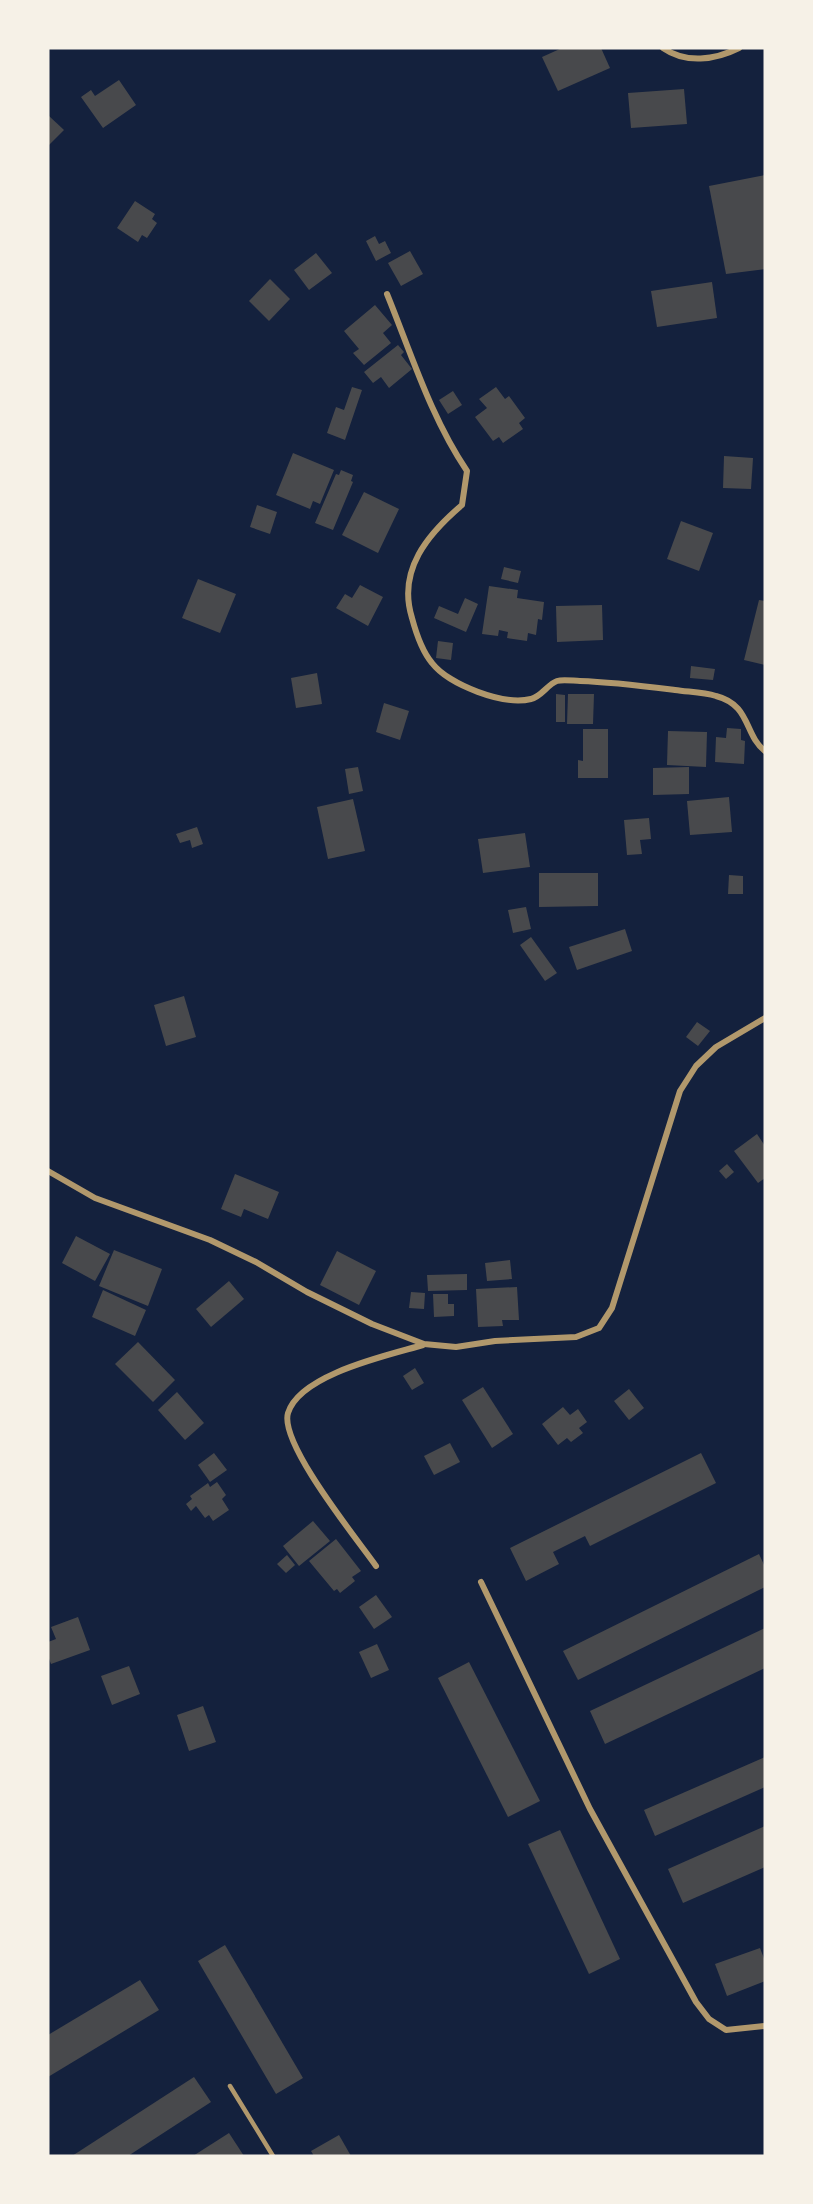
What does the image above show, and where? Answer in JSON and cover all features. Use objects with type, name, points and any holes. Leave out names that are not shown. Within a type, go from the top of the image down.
[{"type":"street","points":[[663,48],[680,57],[699,59],[725,55],[739,48]]},
{"type":"street","points":[[387,294],[433,407],[453,451],[466,471],[462,505],[442,522],[428,539],[414,563],[407,586],[411,615],[431,663],[446,677],[477,691],[509,700],[533,699],[557,681],[620,683],[715,695],[732,702],[751,729],[757,745],[765,751]]},
{"type":"street","points":[[48,1171],[95,1198],[210,1240],[372,1324],[424,1344],[456,1347],[495,1341],[576,1337],[599,1328],[612,1308],[680,1091],[696,1066],[716,1047],[765,1018]]},
{"type":"street","points":[[376,1566],[304,1464],[288,1428],[288,1413],[297,1398],[327,1376],[424,1344]]},
{"type":"street","points":[[481,1582],[590,1809],[696,2002],[709,2019],[726,2030],[765,2026]]},
{"type":"lane","points":[[231,2086],[273,2156]]},
{"type":"building","points":[[562,48],[601,48],[610,68],[558,91],[542,57]]},
{"type":"building","points":[[119,80],[136,105],[103,128],[81,97],[91,90],[95,96]]},
{"type":"building","points":[[684,89],[687,124],[631,128],[628,93]]},
{"type":"building","points":[[48,115],[64,130],[48,146]]},
{"type":"building","points":[[765,175],[765,269],[726,274],[709,186]]},
{"type":"building","points":[[135,201],[155,214],[152,219],[157,223],[147,238],[142,235],[138,242],[117,228]]},
{"type":"building","points":[[375,236],[379,244],[385,241],[391,253],[376,261],[366,241]]},
{"type":"building","points":[[410,251],[423,274],[401,286],[388,263]]},
{"type":"building","points":[[316,253],[332,273],[309,290],[294,270]]},
{"type":"building","points":[[270,279],[290,299],[269,321],[249,301]]},
{"type":"building","points":[[712,282],[717,318],[657,327],[651,291]]},
{"type":"building","points":[[375,305],[392,325],[383,333],[391,343],[364,365],[353,353],[359,349],[344,331]]},
{"type":"building","points":[[398,345],[404,352],[401,355],[412,369],[389,388],[381,377],[373,383],[364,372]]},
{"type":"building","points":[[352,387],[362,390],[345,440],[327,433],[336,407],[344,410]]},
{"type":"building","points":[[496,387],[505,399],[509,396],[525,418],[519,423],[523,429],[503,443],[499,437],[493,441],[475,417],[487,408],[479,399]]},
{"type":"building","points":[[453,391],[462,405],[448,414],[439,400]]},
{"type":"building","points":[[293,453],[334,470],[320,504],[313,501],[310,509],[276,495]]},
{"type":"building","points":[[724,456],[753,458],[751,489],[723,488]]},
{"type":"building","points":[[341,470],[353,475],[351,481],[353,482],[333,530],[315,523],[336,474],[339,475]]},
{"type":"building","points":[[364,492],[399,509],[378,553],[342,535]]},
{"type":"building","points":[[257,505],[277,512],[270,534],[250,527]]},
{"type":"building","points":[[681,521],[713,533],[699,571],[667,559]]},
{"type":"building","points":[[504,567],[521,571],[518,583],[501,579]]},
{"type":"building","points":[[198,579],[236,594],[220,633],[182,618]]},
{"type":"building","points":[[360,585],[383,597],[368,626],[336,608],[345,594],[352,598]]},
{"type":"building","points":[[489,586],[518,590],[517,598],[544,602],[542,620],[538,619],[536,635],[528,633],[527,641],[507,638],[508,632],[499,630],[498,636],[482,634]]},
{"type":"building","points":[[465,598],[478,604],[466,632],[434,618],[439,606],[458,614]]},
{"type":"building","points":[[759,600],[765,601],[765,665],[744,660]]},
{"type":"building","points":[[602,605],[603,640],[557,642],[556,606]]},
{"type":"building","points":[[438,641],[453,643],[451,660],[436,658]]},
{"type":"building","points":[[691,666],[715,669],[713,680],[690,678]]},
{"type":"building","points":[[317,673],[322,704],[296,708],[291,678]]},
{"type":"building","points":[[556,694],[565,695],[565,722],[556,722]]},
{"type":"building","points":[[568,694],[594,694],[593,724],[567,724]]},
{"type":"building","points":[[384,703],[409,711],[400,740],[376,732]]},
{"type":"building","points":[[727,728],[741,729],[741,740],[745,741],[744,764],[715,762],[716,737],[726,738]]},
{"type":"building","points":[[583,729],[608,729],[608,778],[578,778],[578,760],[583,761]]},
{"type":"building","points":[[668,731],[707,732],[706,767],[667,765]]},
{"type":"building","points":[[358,767],[363,791],[349,794],[345,769]]},
{"type":"building","points":[[689,767],[689,794],[653,795],[653,768]]},
{"type":"building","points":[[729,797],[732,832],[690,835],[687,801]]},
{"type":"building","points":[[353,799],[365,851],[328,859],[317,807]]},
{"type":"building","points":[[649,818],[651,839],[640,840],[642,854],[627,855],[624,820]]},
{"type":"building","points":[[197,827],[203,844],[192,848],[190,840],[180,843],[176,834]]},
{"type":"building","points":[[525,833],[530,867],[483,873],[478,839]]},
{"type":"building","points":[[539,873],[598,873],[598,906],[539,907]]},
{"type":"building","points":[[729,875],[743,876],[743,894],[728,894]]},
{"type":"building","points":[[526,907],[531,929],[513,933],[508,910]]},
{"type":"building","points":[[625,929],[632,951],[577,970],[569,947]]},
{"type":"building","points":[[531,937],[557,973],[545,981],[520,945]]},
{"type":"building","points":[[184,996],[196,1037],[166,1046],[154,1005]]},
{"type":"building","points":[[697,1022],[710,1031],[698,1046],[686,1037]]},
{"type":"building","points":[[757,1134],[765,1146],[765,1178],[758,1183],[734,1151]]},
{"type":"building","points":[[727,1164],[734,1172],[726,1179],[719,1171]]},
{"type":"building","points":[[235,1174],[279,1192],[268,1219],[244,1209],[241,1217],[221,1209]]},
{"type":"building","points":[[76,1236],[110,1254],[95,1281],[62,1263]]},
{"type":"building","points":[[114,1250],[162,1269],[148,1306],[99,1286]]},
{"type":"building","points":[[337,1251],[376,1271],[359,1305],[320,1285]]},
{"type":"building","points":[[510,1260],[512,1279],[487,1281],[485,1263]]},
{"type":"building","points":[[467,1274],[467,1290],[428,1291],[427,1275]]},
{"type":"building","points":[[229,1281],[244,1299],[211,1327],[196,1309]]},
{"type":"building","points":[[517,1287],[519,1320],[502,1320],[503,1326],[478,1327],[476,1289]]},
{"type":"building","points":[[103,1290],[146,1310],[135,1336],[92,1317]]},
{"type":"building","points":[[411,1292],[425,1293],[424,1309],[409,1308]]},
{"type":"building","points":[[433,1294],[448,1294],[448,1304],[454,1304],[454,1316],[434,1317]]},
{"type":"building","points":[[138,1342],[175,1380],[153,1402],[115,1364]]},
{"type":"building","points":[[415,1368],[424,1383],[412,1390],[403,1376]]},
{"type":"building","points":[[483,1387],[513,1434],[492,1448],[462,1400]]},
{"type":"building","points":[[629,1389],[644,1408],[629,1420],[614,1401]]},
{"type":"building","points":[[177,1392],[204,1423],[185,1440],[158,1410]]},
{"type":"building","points":[[563,1407],[570,1415],[578,1409],[587,1422],[579,1428],[583,1433],[571,1442],[567,1438],[558,1445],[542,1424]]},
{"type":"building","points":[[450,1443],[460,1462],[434,1475],[424,1456]]},
{"type":"building","points":[[214,1453],[227,1470],[210,1482],[198,1465]]},
{"type":"building","points":[[701,1453],[716,1483],[590,1546],[585,1536],[553,1552],[559,1564],[526,1581],[510,1548]]},
{"type":"building","points":[[217,1482],[226,1495],[222,1499],[229,1510],[213,1521],[209,1515],[205,1518],[196,1506],[191,1511],[186,1504],[192,1499],[190,1496],[208,1483],[210,1487]]},
{"type":"building","points":[[313,1521],[330,1541],[299,1566],[283,1546]]},
{"type":"building","points":[[336,1539],[361,1571],[352,1577],[355,1581],[340,1593],[337,1589],[334,1591],[309,1561]]},
{"type":"building","points":[[759,1554],[765,1567],[765,1587],[578,1680],[563,1651]]},
{"type":"building","points":[[287,1555],[295,1565],[286,1573],[277,1564]]},
{"type":"building","points":[[376,1595],[392,1617],[374,1629],[359,1607]]},
{"type":"building","points":[[78,1617],[90,1650],[51,1664],[48,1656],[48,1642],[56,1639],[51,1627]]},
{"type":"building","points":[[765,1628],[765,1668],[605,1744],[590,1711]]},
{"type":"building","points":[[377,1644],[389,1670],[371,1678],[359,1652]]},
{"type":"building","points":[[469,1662],[540,1801],[508,1817],[438,1678]]},
{"type":"building","points":[[129,1666],[140,1694],[112,1705],[101,1676]]},
{"type":"building","points":[[203,1706],[216,1742],[189,1751],[177,1715]]},
{"type":"building","points":[[765,1757],[765,1787],[655,1836],[644,1810]]},
{"type":"building","points":[[765,1826],[765,1867],[683,1903],[668,1869]]},
{"type":"building","points":[[560,1830],[620,1959],[589,1974],[528,1844]]},
{"type":"building","points":[[225,1945],[303,2078],[276,2094],[198,1961]]},
{"type":"building","points":[[760,1948],[765,1961],[765,1981],[727,1996],[715,1964]]},
{"type":"building","points":[[140,1980],[159,2010],[48,2077],[48,2035]]},
{"type":"building","points":[[194,2077],[211,2102],[128,2156],[72,2156]]},
{"type":"building","points":[[229,2133],[244,2156],[193,2156]]},
{"type":"building","points":[[339,2135],[351,2156],[314,2156],[311,2151]]}]
